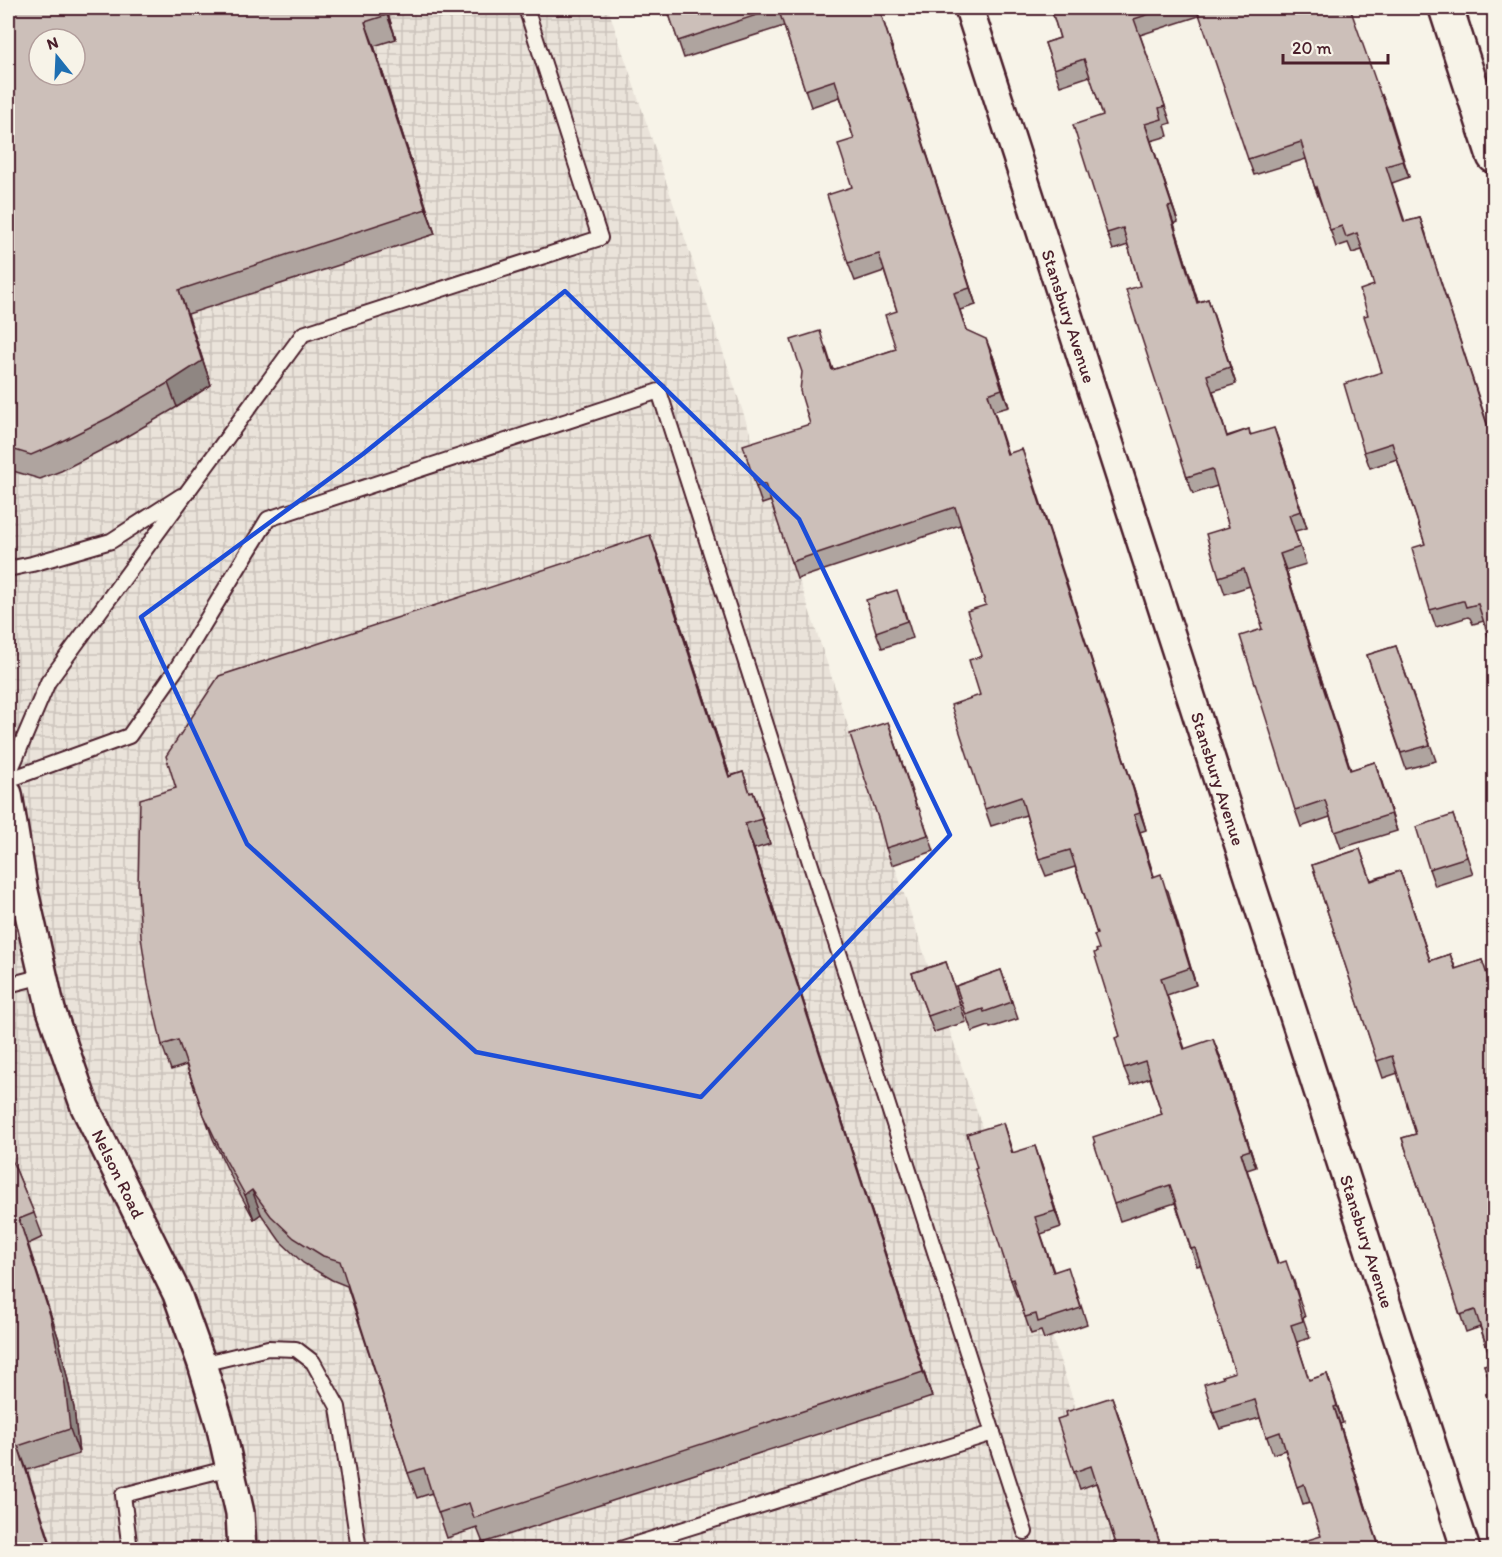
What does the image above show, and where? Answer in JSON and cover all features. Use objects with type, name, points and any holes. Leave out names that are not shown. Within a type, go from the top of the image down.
[{"type":"street","name":"Stansbury Avenue","points":[[969,8],[1466,1550]]},
{"type":"street","points":[[1446,8],[1494,156]]},
{"type":"street","name":"Nelson Road","points":[[8,794],[23,887],[51,1010],[85,1107],[177,1294],[202,1364],[220,1424],[240,1513],[242,1550]]},
{"type":"lane","points":[[8,778],[48,682],[303,334],[600,238],[526,8]]},
{"type":"lane","points":[[8,778],[129,736],[177,668],[268,519],[659,391],[1024,1532]]},
{"type":"lane","points":[[8,569],[111,541],[188,492]]},
{"type":"lane","points":[[8,985],[43,976]]},
{"type":"lane","points":[[202,1364],[268,1348],[296,1349],[313,1362],[338,1407],[359,1550]]},
{"type":"lane","points":[[618,1550],[993,1433]]},
{"type":"lane","points":[[130,1550],[123,1495],[230,1468]]},
{"type":"highlighted area","points":[[565,291],[799,519],[950,835],[701,1097],[476,1052],[247,844],[141,617],[363,454]]},
{"type":"shaded area","points":[[8,8],[608,8],[1123,1549],[8,1550]]},
{"type":"building","points":[[8,8],[385,8],[387,15],[365,22],[426,209],[179,290],[202,361],[110,417],[31,455],[8,448]]},
{"type":"building","points":[[667,8],[778,8],[678,41]]},
{"type":"building","points":[[778,8],[879,8],[970,288],[954,293],[966,330],[986,339],[1002,389],[988,394],[1007,454],[1022,449],[1131,782],[1140,813],[1134,815],[1153,877],[1161,874],[1190,968],[1161,978],[1184,1049],[1213,1039],[1250,1150],[1241,1153],[1277,1264],[1286,1261],[1299,1300],[1297,1300],[1303,1321],[1291,1325],[1309,1380],[1327,1374],[1337,1406],[1334,1407],[1380,1550],[1304,1550],[1301,1542],[1321,1536],[1304,1484],[1297,1487],[1280,1432],[1266,1437],[1255,1400],[1213,1412],[1204,1384],[1235,1372],[1195,1248],[1191,1249],[1170,1185],[1114,1204],[1093,1137],[1162,1114],[1145,1061],[1124,1068],[1115,1038],[1120,1036],[1094,953],[1099,949],[1094,935],[1097,934],[1070,850],[1039,859],[1021,797],[985,809],[951,705],[980,695],[969,660],[982,656],[967,611],[986,605],[955,507],[791,562],[765,484],[756,487],[743,445],[810,424],[800,391],[802,372],[791,340],[820,331],[832,370],[896,349],[885,315],[897,311],[879,254],[848,263],[827,195],[852,187],[838,144],[854,139],[835,80],[805,90]]},
{"type":"building","points":[[1051,8],[1168,8],[1134,19],[1165,106],[1159,108],[1162,119],[1145,124],[1172,206],[1168,207],[1197,303],[1208,299],[1230,367],[1207,375],[1227,437],[1249,429],[1250,435],[1274,428],[1301,511],[1289,515],[1300,547],[1280,554],[1350,770],[1375,762],[1391,814],[1335,832],[1325,800],[1295,810],[1240,636],[1262,629],[1260,623],[1262,623],[1244,569],[1219,577],[1206,534],[1229,527],[1212,469],[1187,477],[1126,290],[1140,286],[1123,228],[1107,233],[1073,125],[1103,115],[1084,59],[1054,69],[1045,43],[1060,38]]},
{"type":"building","points":[[1209,8],[1350,8],[1403,161],[1386,166],[1404,222],[1420,218],[1494,446],[1494,654],[1478,604],[1466,607],[1462,601],[1430,610],[1412,548],[1425,544],[1392,443],[1364,452],[1344,384],[1382,372],[1364,316],[1368,315],[1360,290],[1374,285],[1357,233],[1346,237],[1342,226],[1330,230],[1301,142],[1248,159],[1198,11]]},
{"type":"building","points":[[650,535],[729,777],[743,772],[762,819],[745,824],[923,1372],[474,1518],[469,1503],[438,1513],[424,1468],[408,1473],[340,1261],[323,1256],[294,1238],[271,1216],[252,1190],[245,1195],[204,1115],[178,1040],[162,1045],[148,984],[141,937],[138,887],[140,799],[176,788],[166,756],[219,676]]},
{"type":"building","points":[[897,590],[907,621],[876,632],[866,600]]},
{"type":"building","points":[[1396,646],[1430,745],[1401,753],[1367,655]]},
{"type":"building","points":[[888,722],[928,835],[886,848],[850,734]]},
{"type":"building","points":[[1453,815],[1467,857],[1429,869],[1416,827]]},
{"type":"building","points":[[1360,849],[1371,881],[1400,871],[1430,961],[1450,954],[1455,969],[1482,960],[1494,995],[1494,1421],[1486,1394],[1493,1391],[1484,1365],[1492,1363],[1475,1310],[1460,1315],[1402,1138],[1416,1134],[1392,1056],[1377,1061],[1312,865]]},
{"type":"building","points":[[946,962],[960,1005],[928,1016],[912,973]]},
{"type":"building","points":[[1001,970],[1012,1002],[984,1012],[983,1009],[966,1015],[956,986]]},
{"type":"building","points":[[1003,1123],[1012,1153],[1035,1146],[1055,1211],[1035,1217],[1053,1272],[1068,1267],[1081,1308],[1038,1322],[1036,1314],[1025,1317],[1013,1279],[1011,1280],[975,1169],[977,1168],[967,1134]]},
{"type":"building","points":[[8,1151],[34,1213],[19,1219],[50,1315],[65,1384],[70,1429],[18,1446],[52,1550],[8,1550]]},
{"type":"building","points":[[1112,1397],[1161,1547],[1154,1550],[1118,1550],[1091,1466],[1074,1472],[1057,1419],[1067,1416],[1066,1412]]}]
